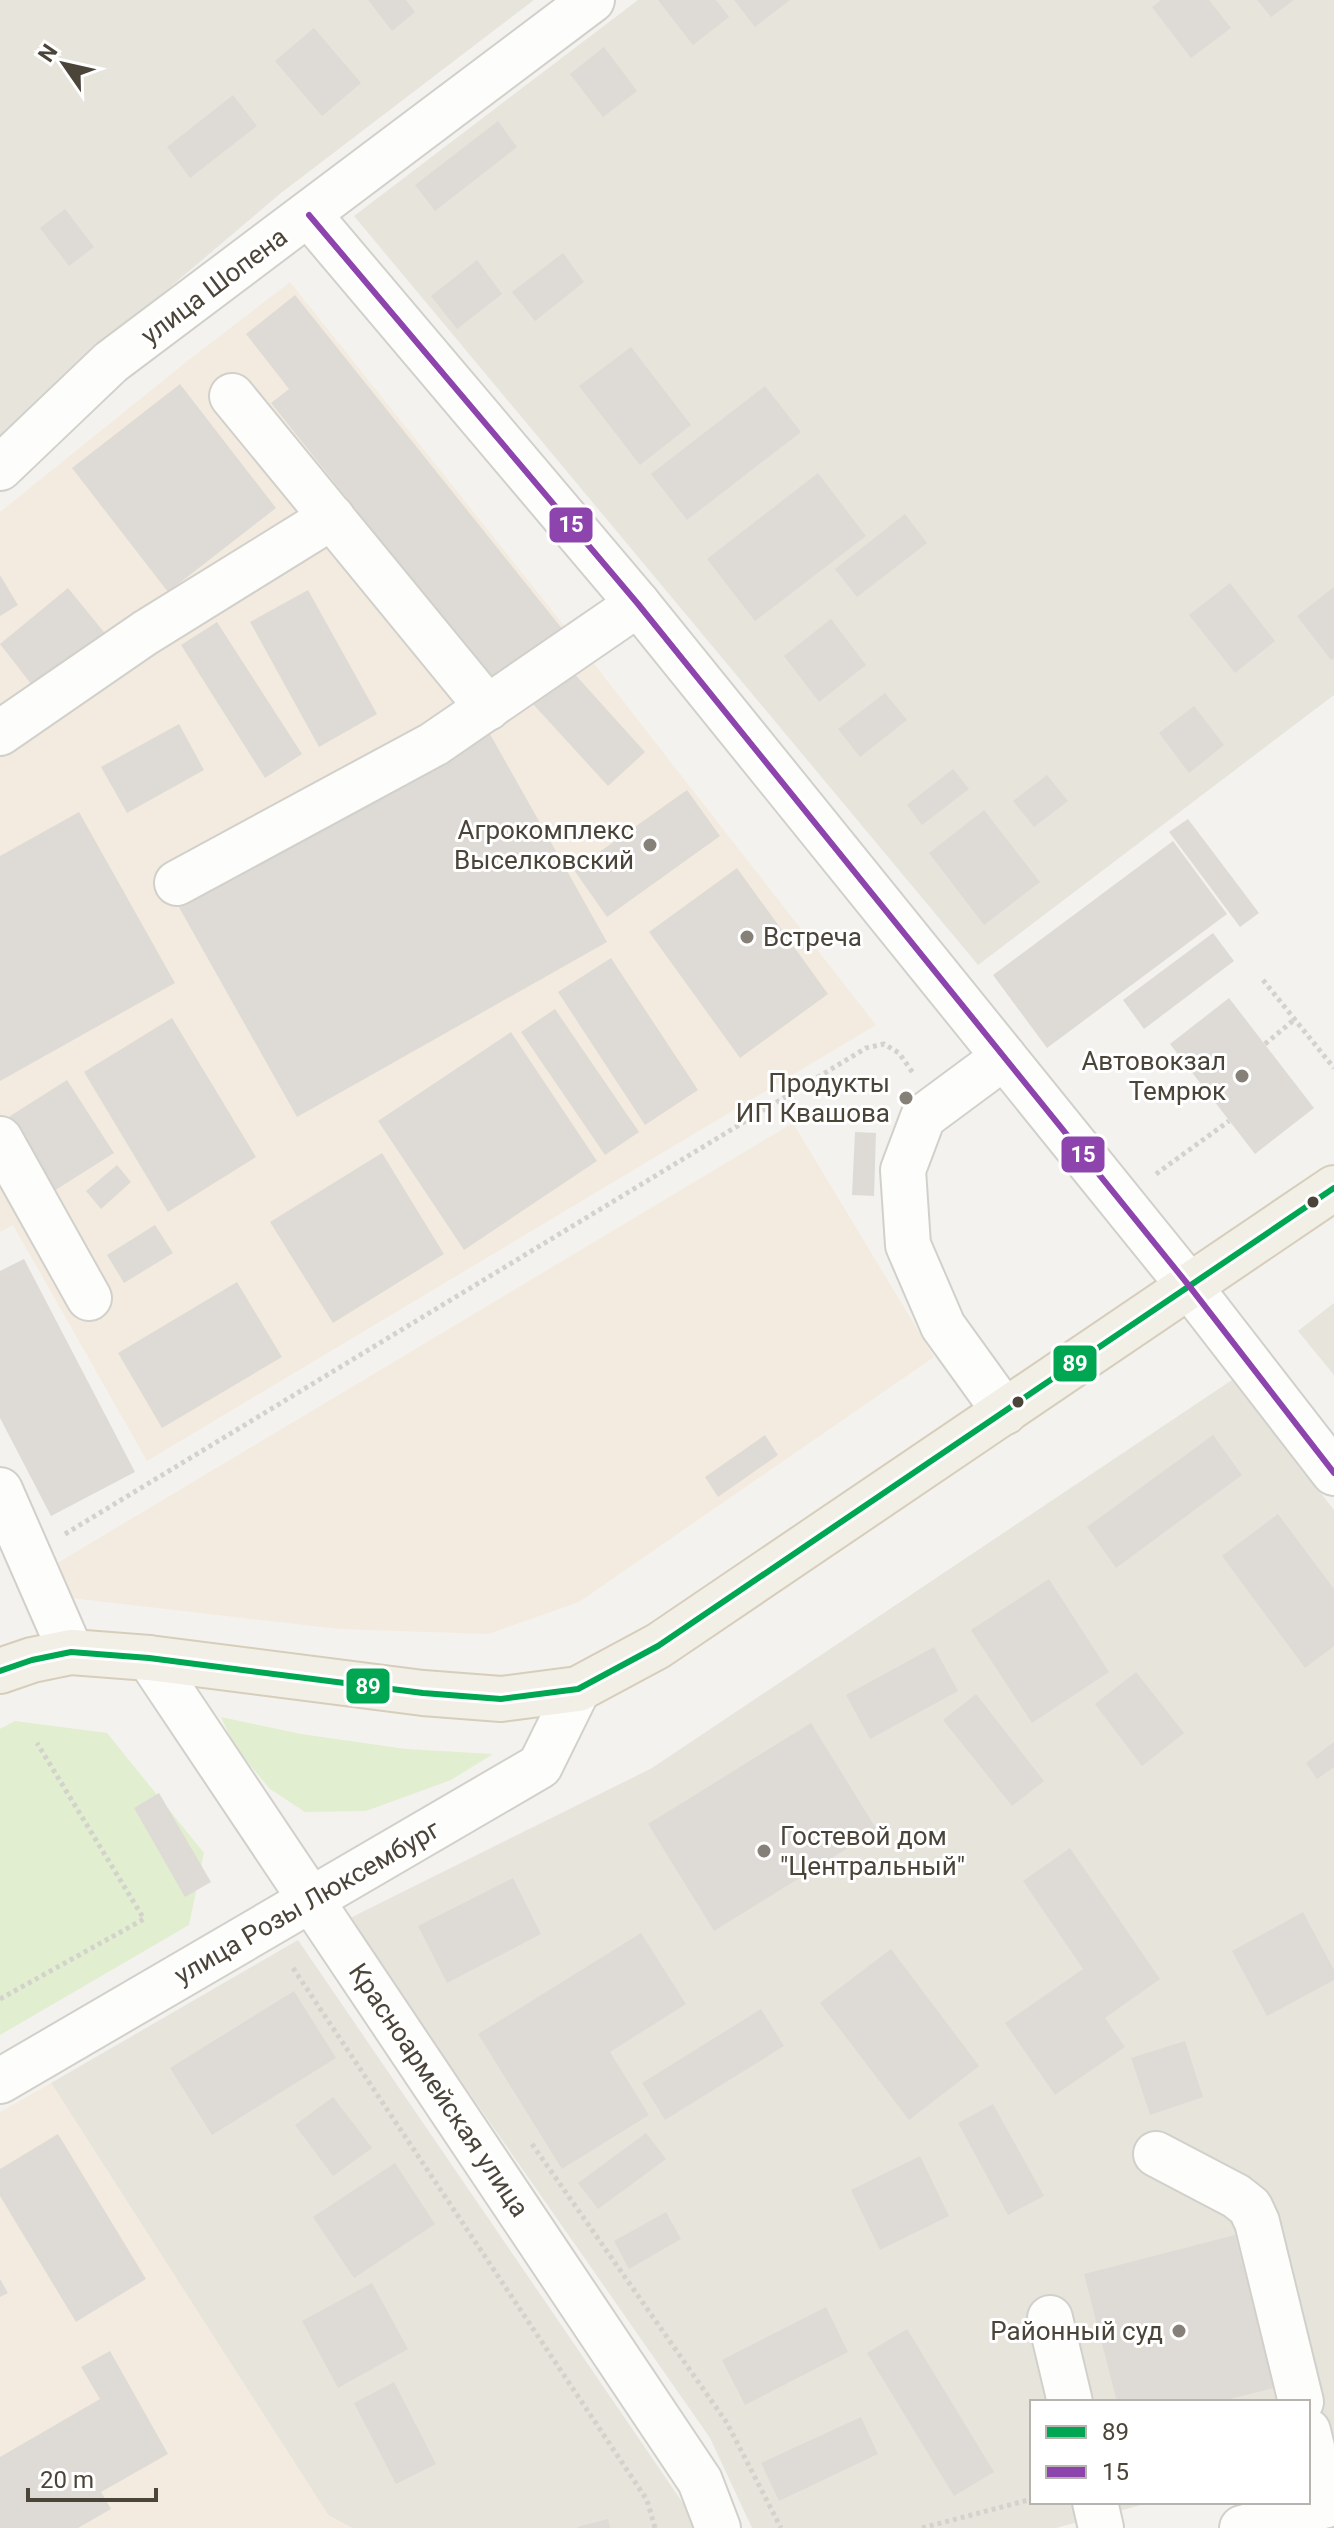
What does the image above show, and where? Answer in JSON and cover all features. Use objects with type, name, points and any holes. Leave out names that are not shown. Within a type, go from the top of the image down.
[{"type":"main road","points":[[0,1671],[71,1652],[149,1658],[423,1693],[501,1699],[578,1689],[658,1646],[1334,1188]]},
{"type":"street","name":"улица Шопена","points":[[0,468],[111,362],[592,0]]},
{"type":"street","points":[[309,215],[638,604],[1190,1287],[1334,1473]]},
{"type":"street","points":[[232,396],[488,708]]},
{"type":"street","points":[[0,733],[145,633],[332,517]]},
{"type":"street","points":[[177,883],[434,744],[638,604]]},
{"type":"street","points":[[1004,1057],[923,1117],[903,1170],[908,1245],[943,1326],[1005,1412]]},
{"type":"street","points":[[0,1139],[89,1298]]},
{"type":"street","points":[[0,1490],[71,1652]]},
{"type":"street","name":"Красноармейская улица","points":[[149,1658],[700,2481],[718,2528]]},
{"type":"street","name":"улица Розы Люксембург","points":[[0,2081],[540,1766],[578,1689]]},
{"type":"street","points":[[1156,2154],[1236,2196],[1250,2207],[1257,2222],[1301,2400]]},
{"type":"street","points":[[1050,2318],[1070,2400]]},
{"type":"street","points":[[1242,2528],[1330,2504],[1310,2438]]},
{"type":"street","points":[[1095,2504],[1101,2528]]},
{"type":"path","points":[[1263,980],[1334,1068]]},
{"type":"path","points":[[1265,1044],[1295,1019]]},
{"type":"path","points":[[60,1537],[866,1048],[884,1044],[899,1053],[936,1107]]},
{"type":"path","points":[[1119,1200],[1229,1121]]},
{"type":"path","points":[[0,1999],[144,1919],[37,1743]]},
{"type":"path","points":[[293,1968],[647,2500],[655,2528]]},
{"type":"path","points":[[529,2141],[727,2423],[781,2528]]},
{"type":"path","points":[[922,2528],[1030,2500]]},
{"type":"shaded area","points":[[0,0],[534,0],[281,193],[76,367],[0,442]]},
{"type":"shaded area","points":[[638,0],[1334,0],[1334,695],[978,965],[354,216]]},
{"type":"shaded area","points":[[290,282],[570,633],[876,1025],[147,1461],[13,1225],[0,1232],[0,512]]},
{"type":"shaded area","points":[[793,1123],[934,1357],[579,1602],[488,1634],[339,1629],[62,1597],[49,1568]]},
{"type":"shaded area","points":[[1334,1303],[1334,1375],[1298,1331]]},
{"type":"shaded area","points":[[1232,1380],[1334,1510],[1334,2453],[1310,2406],[1310,2400],[1030,2400],[1030,2504],[1145,2504],[1056,2528],[752,2528],[710,2438],[348,1919],[652,1768]]},
{"type":"shaded area","points":[[298,1940],[700,2528],[352,2528],[328,2515],[51,2083]]},
{"type":"shaded area","points":[[51,2083],[328,2515],[352,2528],[0,2528],[0,2112]]},
{"type":"green space","points":[[221,1717],[301,1734],[406,1749],[493,1754],[451,1780],[366,1811],[305,1812],[270,1789],[235,1747]]},
{"type":"green space","points":[[15,1721],[107,1733],[204,1853],[189,1925],[0,2035],[0,1729]]},
{"type":"building","points":[[368,0],[406,0],[415,12],[392,31]]},
{"type":"building","points":[[658,0],[716,0],[729,17],[693,45]]},
{"type":"building","points":[[734,0],[790,0],[755,27]]},
{"type":"building","points":[[1161,0],[1209,0],[1231,28],[1191,58],[1152,7]]},
{"type":"building","points":[[1257,0],[1294,0],[1271,17]]},
{"type":"building","points":[[314,28],[361,83],[322,116],[275,61]]},
{"type":"building","points":[[604,47],[637,91],[603,117],[570,74]]},
{"type":"building","points":[[233,95],[257,126],[190,178],[167,147]]},
{"type":"building","points":[[498,121],[517,147],[435,211],[415,185]]},
{"type":"building","points":[[65,209],[94,247],[69,266],[40,228]]},
{"type":"building","points":[[563,253],[584,282],[535,321],[512,292]]},
{"type":"building","points":[[477,260],[502,294],[457,329],[431,296]]},
{"type":"building","points":[[295,295],[563,630],[495,684],[271,403],[289,389],[246,334]]},
{"type":"building","points":[[631,347],[691,425],[640,465],[579,386]]},
{"type":"building","points":[[180,384],[276,508],[168,592],[72,468]]},
{"type":"building","points":[[765,386],[801,432],[687,520],[651,474]]},
{"type":"building","points":[[818,473],[866,536],[755,621],[707,559]]},
{"type":"building","points":[[905,514],[927,543],[857,597],[835,569]]},
{"type":"building","points":[[0,575],[18,605],[0,616]]},
{"type":"building","points":[[1230,583],[1275,641],[1235,673],[1189,615]]},
{"type":"building","points":[[1334,587],[1334,658],[1331,660],[1297,616]]},
{"type":"building","points":[[68,588],[108,637],[39,694],[0,644]]},
{"type":"building","points":[[308,590],[377,714],[319,747],[250,622]]},
{"type":"building","points":[[831,619],[866,665],[819,702],[784,656]]},
{"type":"building","points":[[217,622],[302,754],[265,778],[181,645]]},
{"type":"building","points":[[571,670],[645,752],[608,786],[533,704]]},
{"type":"building","points":[[885,693],[907,720],[860,757],[838,729]]},
{"type":"building","points":[[1194,706],[1224,745],[1189,773],[1159,733]]},
{"type":"building","points":[[179,724],[204,770],[127,813],[101,767]]},
{"type":"building","points":[[486,727],[607,942],[297,1117],[176,902]]},
{"type":"building","points":[[953,769],[969,789],[922,825],[907,805]]},
{"type":"building","points":[[1047,775],[1068,801],[1034,827],[1013,801]]},
{"type":"building","points":[[687,790],[720,836],[607,917],[574,870]]},
{"type":"building","points":[[984,810],[1040,882],[984,925],[929,853]]},
{"type":"building","points":[[79,812],[175,983],[0,1081],[0,856]]},
{"type":"building","points":[[1188,819],[1259,913],[1240,927],[1169,832]]},
{"type":"building","points":[[1173,841],[1227,914],[1047,1048],[993,975]]},
{"type":"building","points":[[737,868],[828,994],[740,1058],[649,932]]},
{"type":"building","points":[[1213,933],[1234,961],[1144,1029],[1123,1000]]},
{"type":"building","points":[[611,958],[698,1090],[645,1125],[558,992]]},
{"type":"building","name":"Автовокзал Темрюк","points":[[1229,998],[1314,1108],[1255,1154],[1170,1044]]},
{"type":"building","points":[[555,1009],[639,1132],[605,1155],[521,1032]]},
{"type":"building","points":[[172,1018],[256,1157],[168,1212],[84,1072]]},
{"type":"building","points":[[511,1032],[597,1161],[464,1250],[378,1121]]},
{"type":"building","points":[[67,1080],[114,1153],[54,1191],[7,1118]]},
{"type":"building","points":[[855,1132],[876,1133],[874,1196],[852,1195]]},
{"type":"building","points":[[382,1153],[444,1254],[333,1323],[270,1222]]},
{"type":"building","points":[[117,1165],[131,1182],[101,1209],[86,1191]]},
{"type":"building","points":[[155,1225],[173,1253],[124,1283],[107,1255]]},
{"type":"building","points":[[24,1259],[135,1472],[51,1516],[0,1418],[0,1271]]},
{"type":"building","points":[[237,1282],[282,1357],[162,1428],[118,1353]]},
{"type":"building","points":[[765,1435],[778,1455],[718,1497],[705,1477]]},
{"type":"building","points":[[1213,1435],[1242,1475],[1116,1568],[1087,1527]]},
{"type":"building","points":[[1278,1514],[1334,1589],[1334,1646],[1305,1668],[1222,1556]]},
{"type":"building","points":[[1049,1579],[1109,1672],[1032,1723],[971,1630]]},
{"type":"building","points":[[934,1647],[958,1691],[870,1739],[846,1695]]},
{"type":"building","points":[[1136,1672],[1184,1733],[1142,1766],[1095,1704]]},
{"type":"building","points":[[976,1694],[1044,1781],[1012,1806],[943,1720]]},
{"type":"building","points":[[811,1723],[877,1830],[714,1931],[648,1824]]},
{"type":"building","points":[[1334,1742],[1334,1767],[1317,1779],[1306,1763]]},
{"type":"building","points":[[159,1793],[211,1882],[185,1897],[134,1808]]},
{"type":"building","points":[[1070,1848],[1160,1979],[1105,2018],[1125,2047],[1055,2095],[1005,2023],[1083,1969],[1023,1881]]},
{"type":"building","points":[[513,1878],[541,1934],[447,1983],[418,1926]]},
{"type":"building","points":[[1303,1912],[1334,1970],[1334,1980],[1267,2016],[1232,1951]]},
{"type":"building","points":[[641,1933],[686,2004],[610,2052],[649,2115],[562,2169],[478,2034]]},
{"type":"building","points":[[891,1949],[979,2066],[909,2120],[820,2003]]},
{"type":"building","points":[[294,1991],[336,2058],[212,2135],[170,2068]]},
{"type":"building","points":[[761,2009],[784,2046],[665,2120],[642,2083]]},
{"type":"building","points":[[1185,2041],[1203,2097],[1150,2115],[1131,2058]]},
{"type":"building","points":[[333,2097],[372,2148],[333,2176],[295,2125]]},
{"type":"building","points":[[993,2104],[1044,2196],[1008,2215],[958,2123]]},
{"type":"building","points":[[646,2133],[666,2159],[598,2209],[578,2183]]},
{"type":"building","points":[[58,2134],[146,2279],[76,2322],[0,2196],[0,2169]]},
{"type":"building","points":[[920,2156],[949,2216],[880,2250],[851,2190]]},
{"type":"building","points":[[395,2163],[435,2224],[354,2278],[313,2217]]},
{"type":"building","points":[[666,2212],[681,2239],[629,2269],[614,2241]]},
{"type":"building","name":"Районный суд","points":[[1235,2235],[1274,2388],[1226,2400],[1116,2400],[1084,2274]]},
{"type":"building","points":[[0,2279],[8,2293],[0,2297]]},
{"type":"building","points":[[372,2283],[408,2349],[338,2388],[302,2321]]},
{"type":"building","points":[[826,2307],[848,2352],[745,2405],[722,2360]]},
{"type":"building","points":[[907,2329],[994,2472],[954,2496],[867,2353]]},
{"type":"building","points":[[110,2351],[168,2454],[101,2492],[111,2509],[78,2528],[0,2528],[0,2457],[100,2399],[81,2367]]},
{"type":"building","points":[[394,2382],[436,2464],[396,2484],[354,2403]]},
{"type":"building","points":[[861,2417],[878,2454],[779,2501],[761,2463]]},
{"type":"building","points":[[608,2519],[610,2528],[577,2527]]},
{"type":"transit line","name":"15","points":[[309,215],[638,604],[1190,1287],[1334,1473]]},
{"type":"transit line","name":"89","points":[[0,1671],[71,1652],[149,1658],[423,1693],[501,1699],[578,1689],[658,1646],[1334,1188]]},
{"type":"place","name":"Агрокомплекс Выселковский","points":[[650,845]]},
{"type":"place","name":"Встреча","points":[[747,937]]},
{"type":"place","name":"Автовокзал Темрюк","points":[[1242,1076]]},
{"type":"place","name":"Продукты ИП Квашова","points":[[906,1098]]},
{"type":"place","name":"Гостевой дом \"Центральный\"","points":[[764,1851]]},
{"type":"place","name":"Районный суд","points":[[1179,2331]]}]
